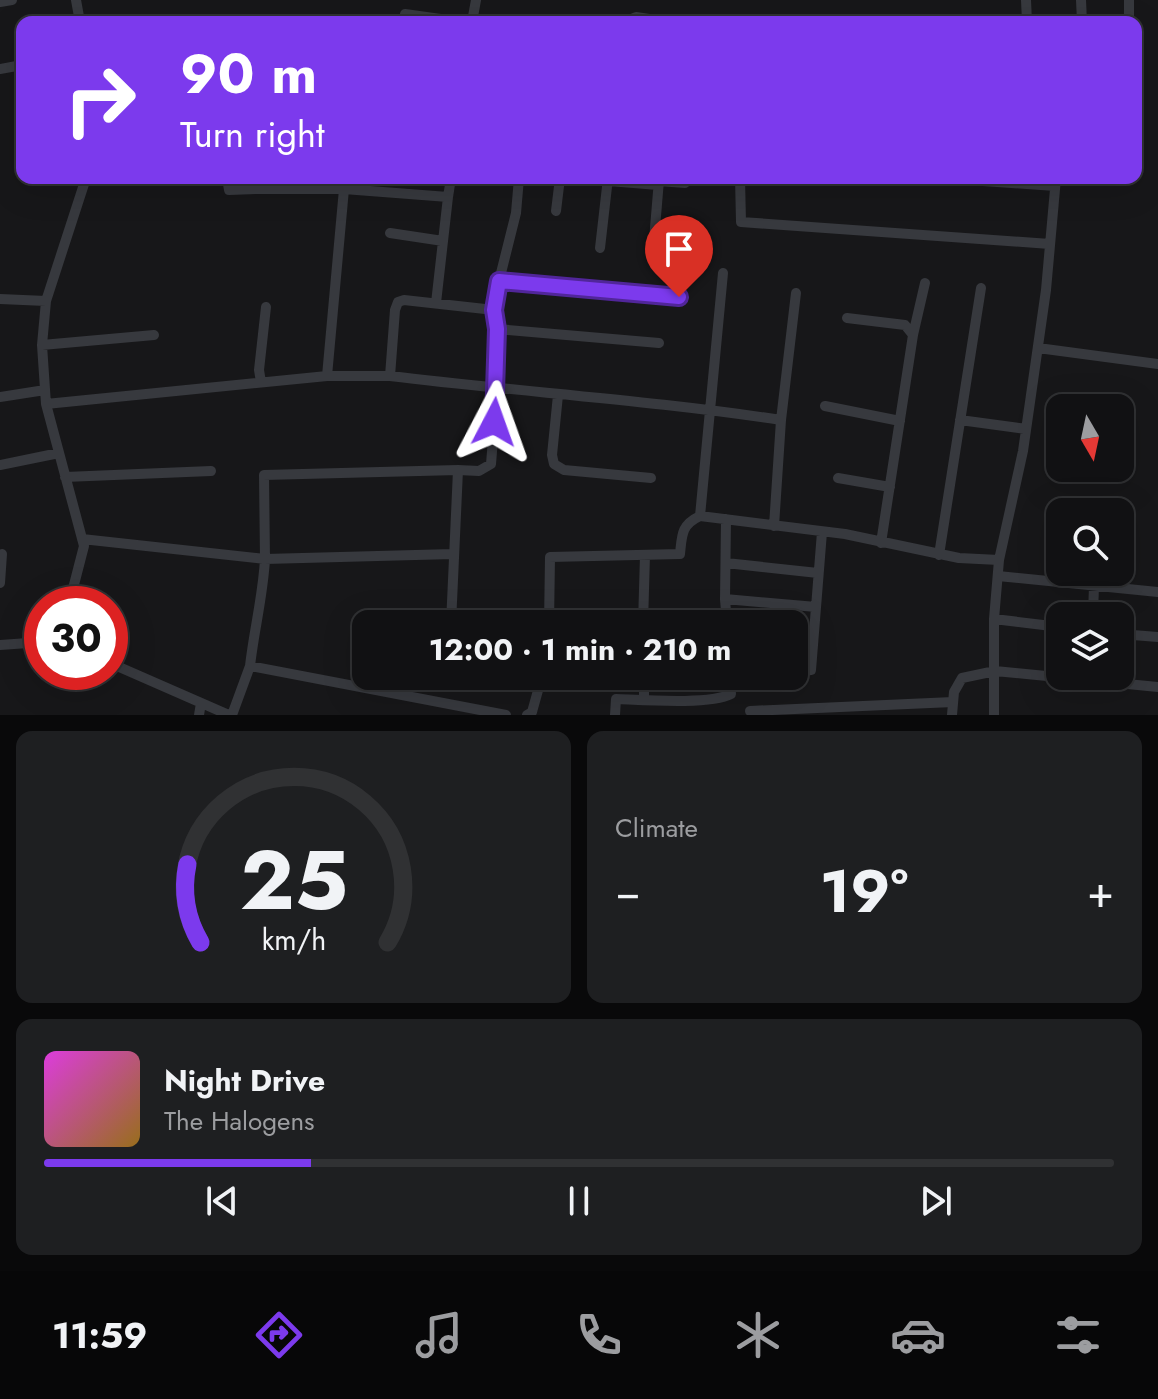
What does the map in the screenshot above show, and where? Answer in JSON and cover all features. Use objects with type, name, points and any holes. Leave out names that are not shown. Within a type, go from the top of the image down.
[{"type":"street","points":[[0,2],[12,0]]},
{"type":"street","points":[[405,14],[419,16]]},
{"type":"street","points":[[74,586],[84,546],[46,404],[42,345],[46,301],[84,184]]},
{"type":"street","points":[[228,184],[229,190],[252,184]]},
{"type":"street","points":[[271,184],[448,197]]},
{"type":"street","points":[[436,303],[450,184]]},
{"type":"street","points":[[128,671],[231,715],[250,666],[256,615],[263,597],[264,475],[479,471],[491,464],[497,389],[494,310],[516,213],[518,184]]},
{"type":"street","points":[[556,211],[559,184]]},
{"type":"street","points":[[600,248],[608,184]]},
{"type":"street","points":[[653,252],[660,184]]},
{"type":"street","points":[[740,184],[741,222],[1050,244]]},
{"type":"street","points":[[994,715],[994,619],[999,560],[1026,429],[1038,348],[1055,184]]},
{"type":"street","points":[[327,376],[344,189]]},
{"type":"street","points":[[390,233],[443,241]]},
{"type":"street","points":[[700,516],[723,273]]},
{"type":"street","points":[[499,281],[679,297]]},
{"type":"street","points":[[881,543],[913,335],[925,283]]},
{"type":"street","points":[[939,555],[981,288]]},
{"type":"street","points":[[774,526],[781,420],[796,293]]},
{"type":"street","points":[[0,299],[46,301]]},
{"type":"street","points":[[390,376],[398,302],[404,300],[494,310]]},
{"type":"street","points":[[261,382],[259,370],[266,307]]},
{"type":"street","points":[[847,318],[905,325],[913,335]]},
{"type":"street","points":[[497,329],[659,343]]},
{"type":"street","points":[[42,345],[154,335]]},
{"type":"street","points":[[1038,348],[1158,364]]},
{"type":"street","points":[[46,404],[327,376],[390,376],[709,409],[781,420]]},
{"type":"street","points":[[0,397],[45,390]]},
{"type":"street","points":[[558,395],[554,464],[564,470],[651,478]]},
{"type":"street","points":[[825,406],[900,421]]},
{"type":"street","points":[[960,420],[1026,429]]},
{"type":"street","points":[[0,465],[59,453]]},
{"type":"street","points":[[451,610],[458,470]]},
{"type":"street","points":[[65,477],[211,471]]},
{"type":"street","points":[[838,478],[890,487]]},
{"type":"street","points":[[549,610],[550,557],[680,554],[682,533],[688,521],[700,516],[822,532],[939,555],[999,560]]},
{"type":"street","points":[[726,519],[726,610]]},
{"type":"street","points":[[808,670],[811,670],[822,532]]},
{"type":"street","points":[[82,539],[265,559],[453,554]]},
{"type":"street","points":[[0,583],[2,554]]},
{"type":"street","points":[[643,610],[645,555]]},
{"type":"street","points":[[726,563],[818,573]]},
{"type":"street","points":[[998,576],[1046,580]]},
{"type":"street","points":[[1103,586],[1158,592]]},
{"type":"street","points":[[725,599],[816,607]]},
{"type":"street","points":[[994,619],[1046,625]]},
{"type":"street","points":[[1134,635],[1158,637]]},
{"type":"street","points":[[808,642],[813,642]]},
{"type":"street","points":[[0,645],[24,643]]},
{"type":"street","points":[[250,666],[506,715]]},
{"type":"street","points":[[952,715],[954,692],[962,678],[995,671],[1046,674]]},
{"type":"street","points":[[1134,684],[1158,687]]},
{"type":"street","points":[[527,715],[532,712],[538,690]]},
{"type":"street","points":[[644,690],[644,700]]},
{"type":"street","points":[[615,715],[616,699],[727,697],[731,690]]},
{"type":"street","points":[[750,711],[953,702]]},
{"type":"street","points":[[199,715],[201,703]]},
{"type":"route","points":[[494,422],[497,389],[494,310],[499,281],[679,297]]}]
